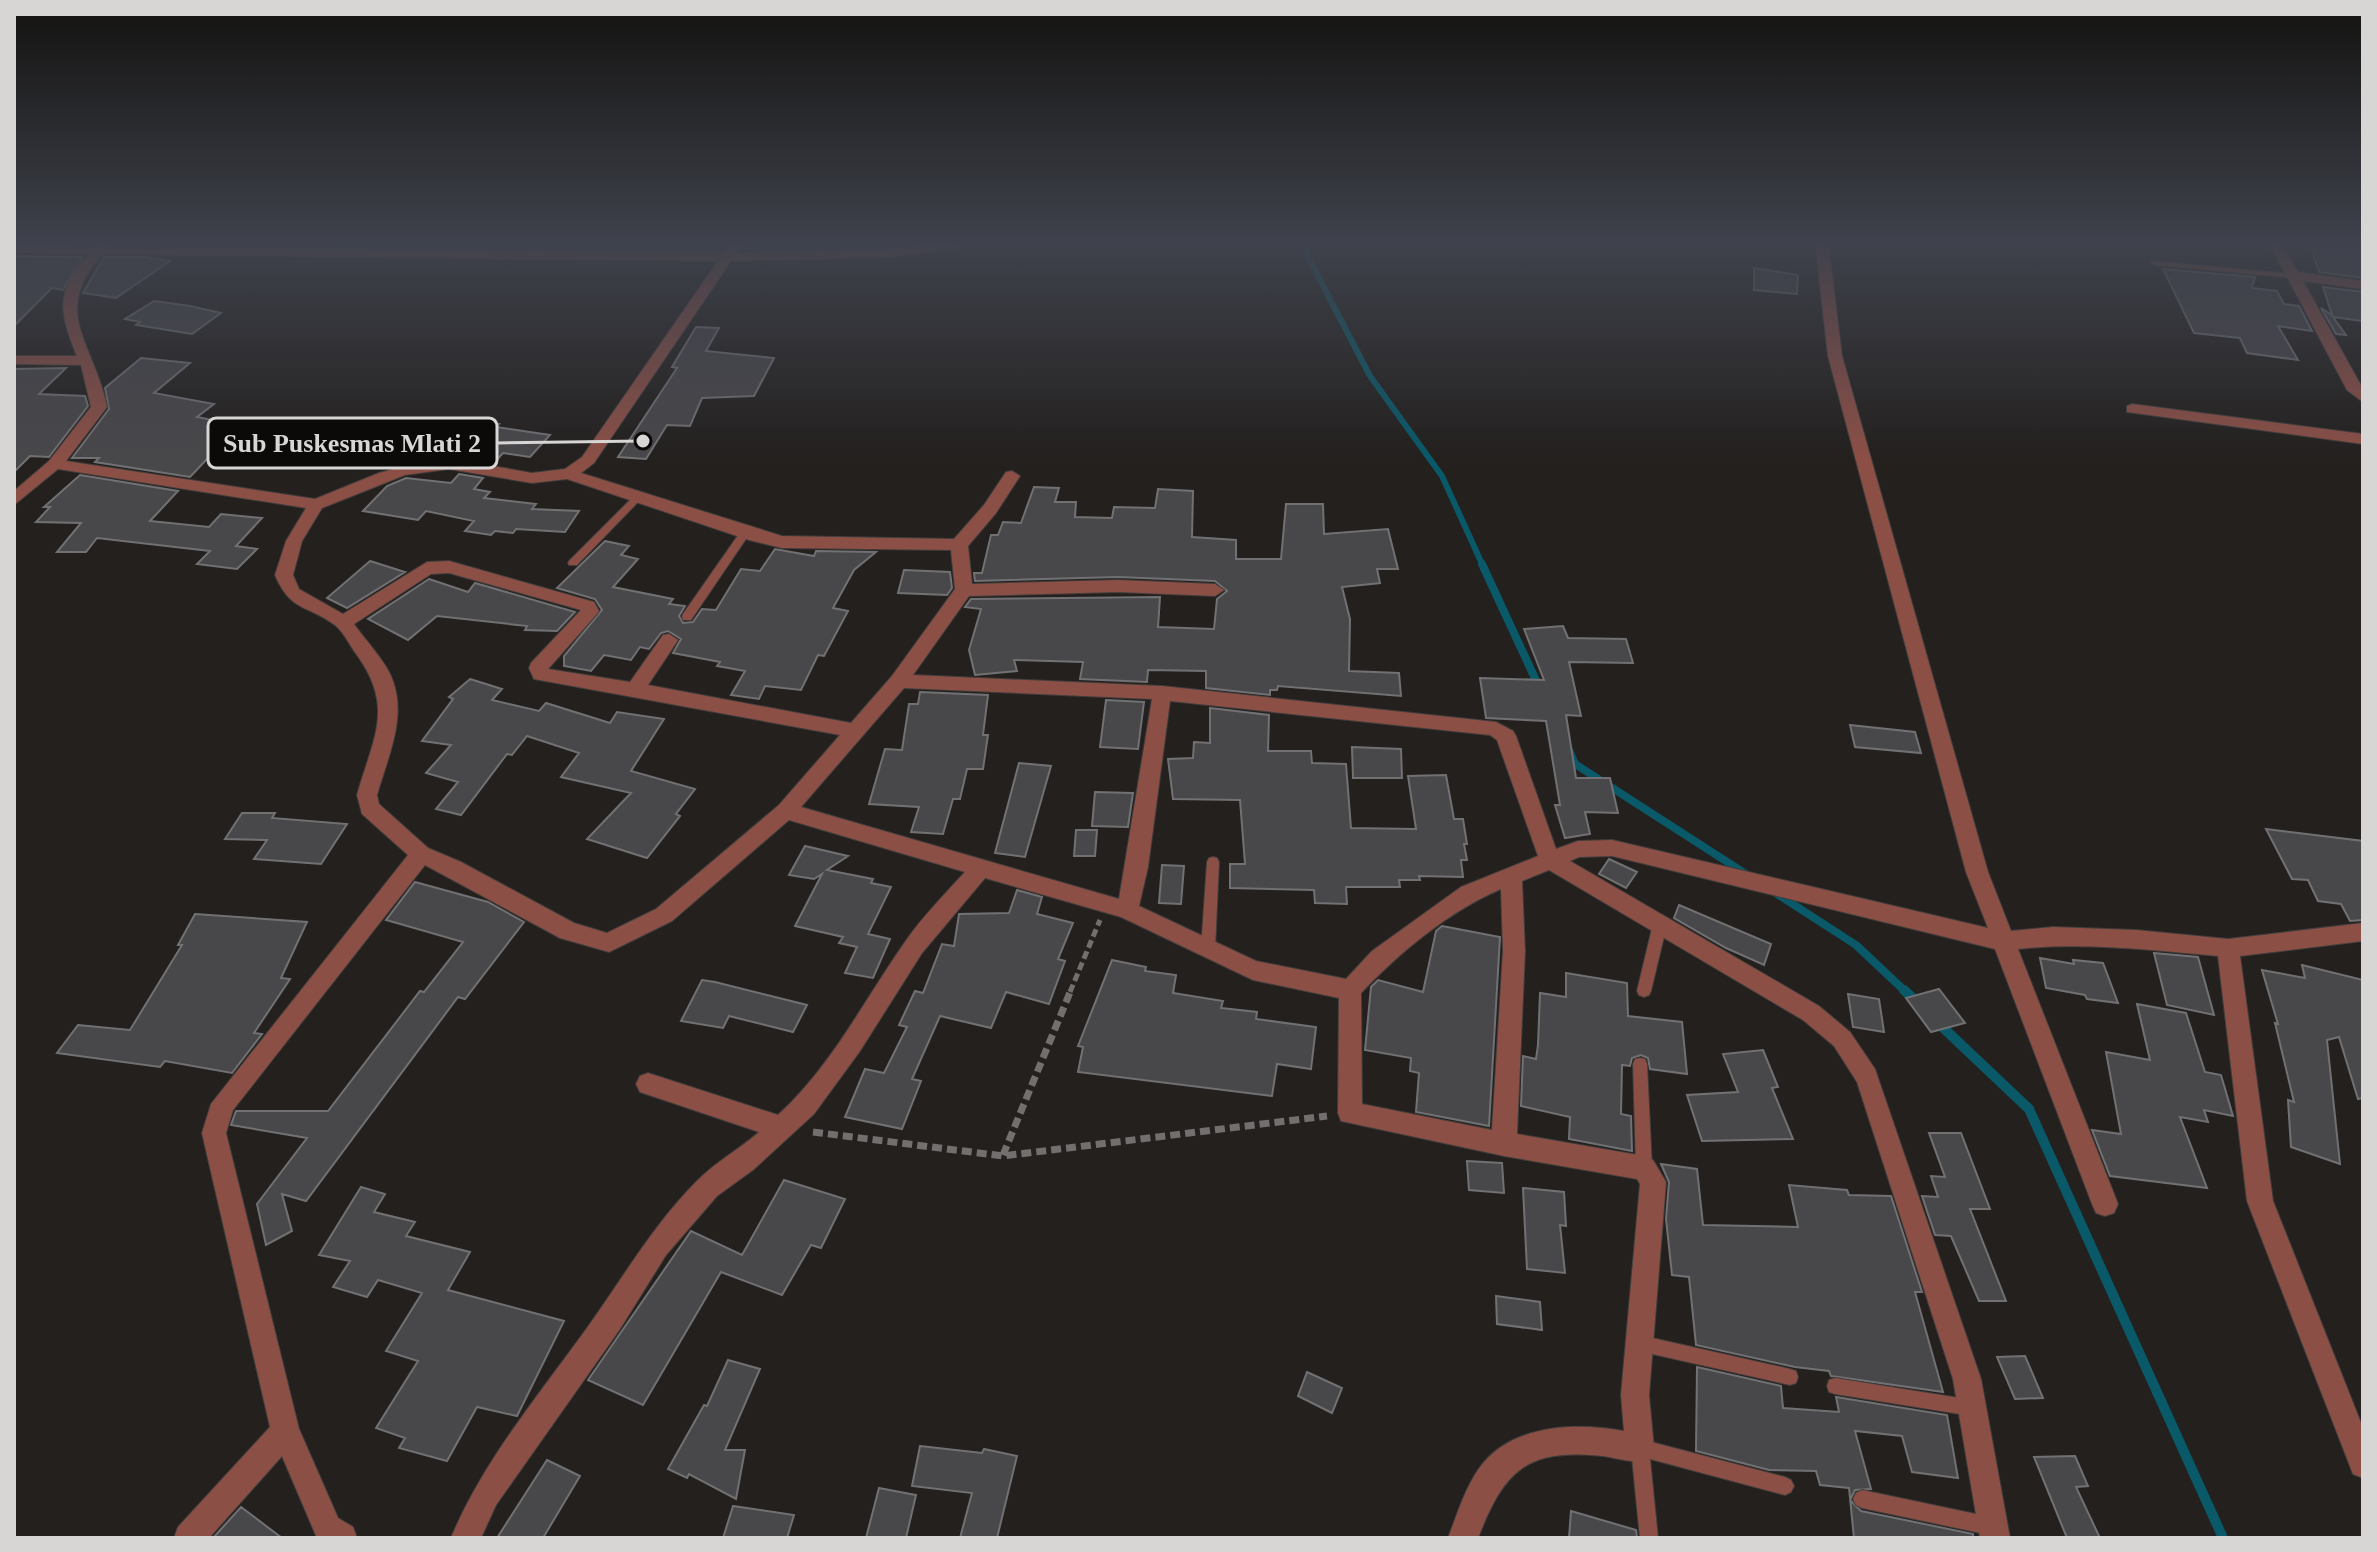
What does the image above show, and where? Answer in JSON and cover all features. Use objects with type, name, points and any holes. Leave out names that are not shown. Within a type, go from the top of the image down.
[{"type":"street","points":[[14,500],[55,464],[99,407],[97,381],[67,313]]},
{"type":"street","points":[[572,475],[588,460],[689,313]]},
{"type":"street","points":[[1830,313],[1835,356],[1977,872],[2105,1204]]},
{"type":"street","points":[[2315,313],[2360,392]]},
{"type":"street","points":[[14,360],[87,361]]},
{"type":"street","points":[[2132,409],[2363,439]]},
{"type":"street","points":[[55,464],[316,504],[380,479],[428,465],[484,468],[534,479],[572,475],[745,533],[812,545],[959,545]]},
{"type":"street","points":[[316,504],[294,541],[284,575],[292,593],[343,622],[381,675],[388,697],[389,718],[367,795],[369,808],[421,854],[454,868],[568,931],[609,943],[664,915],[786,811],[899,681],[964,590],[959,545],[990,509],[1012,476]]},
{"type":"street","points":[[343,622],[427,568],[449,567],[588,606],[590,611],[584,622],[539,671],[548,677],[635,689],[855,731]]},
{"type":"street","points":[[964,590],[1118,586],[1215,590]]},
{"type":"street","points":[[635,689],[669,640]]},
{"type":"street","points":[[899,681],[1162,693],[1496,729],[1506,736],[1526,800],[1550,860],[1811,1013],[1842,1039],[1867,1077],[1967,1379],[1994,1532]]},
{"type":"street","points":[[1117,906],[1137,867],[1162,693]]},
{"type":"street","points":[[786,811],[1117,906],[1253,970],[1350,990]]},
{"type":"street","points":[[1463,1538],[1491,1477],[1524,1450],[1567,1440],[1596,1438],[1640,1448],[1635,1395],[1653,1182],[1644,1168],[1350,1113],[1350,990],[1380,958],[1457,901],[1469,893],[1578,849],[1612,848],[2003,941],[2053,936],[2136,939],[2228,948],[2363,932]]},
{"type":"street","points":[[342,1538],[328,1528],[285,1431],[214,1133],[223,1104],[421,854]]},
{"type":"street","points":[[466,1538],[486,1495],[610,1319],[657,1246],[708,1187],[744,1162],[805,1106],[836,1067],[914,946],[980,869]]},
{"type":"street","points":[[1504,1144],[1514,951],[1511,877]]},
{"type":"street","points":[[2228,948],[2260,1201],[2363,1464]]},
{"type":"street","points":[[648,1084],[780,1127]]},
{"type":"street","points":[[189,1538],[285,1431]]},
{"type":"lane","points":[[573,563],[638,497]]},
{"type":"lane","points":[[687,617],[745,533]]},
{"type":"lane","points":[[1208,949],[1213,862]]},
{"type":"lane","points":[[1644,991],[1660,924]]},
{"type":"lane","points":[[1640,1064],[1644,1168]]},
{"type":"lane","points":[[1639,1343],[1790,1377]]},
{"type":"lane","points":[[1835,1386],[1972,1408]]},
{"type":"lane","points":[[1649,1538],[1640,1448],[1785,1486]]},
{"type":"lane","points":[[1862,1499],[1994,1532]]},
{"type":"path","points":[[1003,1156],[1117,906]]},
{"type":"path","points":[[780,1127],[1003,1156],[1350,1113]]},
{"type":"building","points":[[14,313],[27,313],[14,326]]},
{"type":"building","points":[[134,313],[220,313],[192,334],[136,325],[140,322],[125,319]]},
{"type":"building","points":[[2185,313],[2303,313],[2312,331],[2278,326],[2298,360],[2247,353],[2240,338],[2194,333]]},
{"type":"building","points":[[2324,313],[2363,313],[2363,321],[2333,317],[2346,335],[2336,334]]},
{"type":"building","points":[[696,327],[719,328],[706,351],[774,358],[754,396],[702,398],[690,426],[667,425],[646,459],[618,457],[677,368],[672,367]]},
{"type":"building","points":[[141,358],[190,363],[154,393],[214,404],[197,417],[274,432],[237,463],[208,458],[190,477],[95,462],[99,458],[72,458],[109,409],[105,388]]},
{"type":"building","points":[[66,368],[39,394],[85,396],[88,406],[49,457],[30,456],[14,472],[14,369]]},
{"type":"building","points":[[470,421],[550,435],[530,457],[503,453],[494,463],[471,459],[482,445],[451,442]]},
{"type":"building","points":[[459,474],[483,478],[474,489],[490,492],[484,498],[536,504],[532,509],[579,511],[565,532],[516,529],[513,533],[495,531],[491,535],[465,531],[474,521],[426,511],[418,520],[363,511],[387,486],[406,478],[451,483]]},
{"type":"building","points":[[80,475],[178,491],[150,521],[209,527],[221,514],[262,518],[236,546],[257,549],[237,569],[197,564],[210,551],[97,538],[86,552],[57,552],[81,523],[36,522],[50,507],[44,507]]},
{"type":"building","points":[[1034,487],[1059,488],[1055,502],[1076,502],[1075,517],[1112,518],[1114,507],[1155,508],[1158,489],[1193,491],[1192,537],[1236,540],[1236,559],[1281,559],[1286,504],[1323,504],[1324,534],[1388,529],[1398,569],[1377,569],[1380,583],[1342,587],[1350,619],[1349,671],[1399,673],[1401,696],[1278,686],[1277,690],[1270,690],[1270,695],[1206,688],[1206,671],[1148,670],[1147,682],[1080,679],[1083,662],[1014,660],[1017,671],[975,675],[969,650],[981,609],[965,607],[971,599],[1160,597],[1158,627],[1214,629],[1217,599],[1227,591],[1215,581],[1118,577],[975,581],[974,573],[982,573],[991,535],[998,535],[1003,522],[1021,523]]},
{"type":"building","points":[[605,541],[629,546],[621,555],[638,559],[613,587],[673,599],[669,604],[685,606],[679,616],[683,623],[693,622],[702,609],[716,610],[741,569],[760,571],[775,549],[814,556],[816,551],[876,552],[854,570],[833,608],[848,611],[824,656],[818,655],[801,690],[765,686],[759,699],[731,695],[745,671],[717,666],[720,662],[673,653],[681,639],[668,631],[661,633],[649,649],[640,647],[631,660],[604,655],[591,671],[564,666],[564,656],[602,610],[595,599],[557,588]]},
{"type":"building","points":[[370,561],[405,572],[347,608],[327,598]]},
{"type":"building","points":[[904,570],[950,572],[952,588],[947,595],[898,593]]},
{"type":"building","points":[[429,579],[468,592],[475,583],[575,612],[557,631],[525,630],[527,626],[437,616],[408,640],[368,619]]},
{"type":"building","points":[[1563,626],[1568,638],[1626,639],[1633,663],[1569,662],[1581,716],[1566,715],[1576,778],[1610,778],[1618,813],[1585,812],[1590,834],[1565,838],[1555,805],[1560,805],[1546,721],[1486,718],[1480,678],[1544,680],[1524,629]]},
{"type":"building","points":[[470,679],[502,689],[492,700],[539,711],[546,703],[610,723],[617,712],[664,719],[631,771],[695,789],[676,814],[680,816],[647,858],[587,839],[631,793],[561,777],[579,753],[527,736],[512,755],[507,754],[461,815],[436,809],[458,782],[426,773],[451,745],[422,741],[453,699],[449,697]]},
{"type":"building","points":[[920,692],[988,695],[983,735],[988,735],[983,769],[967,769],[960,799],[953,799],[943,834],[911,832],[919,807],[869,804],[885,749],[902,750],[909,704],[918,704]]},
{"type":"building","points":[[1106,700],[1144,702],[1138,749],[1100,747]]},
{"type":"building","points":[[1210,708],[1269,715],[1268,751],[1311,751],[1312,763],[1346,764],[1351,828],[1416,829],[1408,776],[1446,775],[1454,819],[1463,819],[1467,860],[1461,860],[1463,877],[1419,876],[1420,880],[1399,880],[1400,887],[1346,887],[1347,904],[1315,903],[1314,890],[1230,888],[1230,864],[1245,864],[1240,800],[1173,799],[1168,759],[1193,758],[1194,742],[1210,743]]},
{"type":"building","points":[[1850,725],[1915,732],[1921,753],[1855,747]]},
{"type":"building","points":[[1352,747],[1401,749],[1402,778],[1353,778]]},
{"type":"building","points":[[1019,763],[1051,766],[1025,857],[995,853]]},
{"type":"building","points":[[1095,792],[1133,793],[1128,827],[1092,826]]},
{"type":"building","points":[[242,813],[275,813],[272,818],[347,824],[321,864],[254,859],[267,840],[225,839]]},
{"type":"building","points":[[2266,829],[2363,841],[2363,920],[2350,921],[2341,904],[2318,901],[2308,880],[2292,879]]},
{"type":"building","points":[[1076,830],[1097,830],[1095,856],[1074,856]]},
{"type":"building","points":[[805,846],[848,856],[827,870],[873,879],[871,883],[891,887],[868,934],[890,939],[873,978],[845,973],[857,947],[839,943],[843,937],[795,926],[822,874],[814,879],[789,875]]},
{"type":"building","points":[[1609,859],[1637,872],[1626,888],[1599,874]]},
{"type":"building","points":[[1162,865],[1184,866],[1181,904],[1159,903]]},
{"type":"building","points":[[415,882],[488,902],[524,922],[465,999],[458,997],[306,1201],[282,1194],[292,1231],[266,1245],[257,1204],[307,1138],[231,1125],[236,1111],[328,1111],[420,991],[424,992],[463,942],[386,920]]},
{"type":"building","points":[[1017,890],[1042,897],[1037,914],[1073,923],[1058,959],[1065,961],[1049,1004],[1006,992],[991,1028],[940,1016],[912,1079],[921,1081],[902,1129],[845,1117],[865,1069],[884,1073],[907,1027],[899,1025],[915,991],[923,993],[942,944],[954,946],[959,914],[1009,913]]},
{"type":"building","points":[[1679,905],[1771,944],[1764,965],[1726,948],[1674,918]]},
{"type":"building","points":[[195,914],[307,922],[281,978],[290,979],[254,1033],[262,1034],[232,1073],[165,1061],[160,1067],[57,1053],[78,1025],[130,1030],[182,945],[178,945]]},
{"type":"building","points":[[1442,926],[1500,937],[1489,1126],[1416,1112],[1419,1073],[1410,1071],[1411,1058],[1365,1050],[1371,987],[1378,980],[1423,992],[1436,931]]},
{"type":"building","points":[[2154,953],[2198,957],[2214,1015],[2167,1005]]},
{"type":"building","points":[[2040,958],[2074,964],[2073,960],[2103,963],[2118,1003],[2087,999],[2085,995],[2046,988]]},
{"type":"building","points":[[1112,960],[1146,967],[1145,971],[1176,975],[1173,993],[1223,1001],[1221,1008],[1257,1012],[1256,1019],[1316,1027],[1311,1069],[1277,1064],[1272,1096],[1078,1072],[1083,1047],[1078,1046]]},
{"type":"building","points":[[2302,965],[2363,980],[2363,1098],[2358,1099],[2339,1037],[2327,1040],[2340,1164],[2291,1147],[2288,1100],[2294,1102],[2275,1023],[2278,1024],[2262,970],[2305,978]]},
{"type":"building","points":[[1566,973],[1627,983],[1628,1016],[1682,1022],[1687,1074],[1650,1069],[1648,1058],[1641,1055],[1632,1058],[1630,1066],[1622,1065],[1621,1114],[1631,1116],[1632,1151],[1569,1139],[1570,1117],[1521,1106],[1523,1056],[1536,1059],[1540,993],[1566,997]]},
{"type":"building","points":[[702,980],[807,1005],[793,1032],[729,1016],[723,1028],[681,1021]]},
{"type":"building","points":[[1939,989],[1965,1023],[1931,1032],[1906,998]]},
{"type":"building","points":[[1848,994],[1879,999],[1884,1032],[1853,1027]]},
{"type":"building","points":[[2137,1004],[2186,1013],[2205,1072],[2221,1075],[2233,1116],[2204,1110],[2208,1122],[2180,1117],[2207,1188],[2110,1176],[2092,1130],[2121,1134],[2106,1052],[2150,1060]]},
{"type":"building","points":[[1763,1050],[1778,1087],[1772,1088],[1793,1139],[1702,1141],[1687,1095],[1738,1092],[1723,1054]]},
{"type":"building","points":[[1929,1133],[1961,1133],[1990,1209],[1970,1209],[2006,1301],[1979,1301],[1951,1236],[1935,1235],[1922,1196],[1938,1197],[1931,1176],[1945,1177]]},
{"type":"building","points":[[1467,1161],[1502,1163],[1504,1193],[1469,1190]]},
{"type":"building","points":[[1661,1164],[1697,1169],[1703,1225],[1798,1227],[1789,1185],[1847,1190],[1849,1195],[1891,1196],[1922,1292],[1915,1292],[1943,1392],[1831,1376],[1829,1371],[1795,1367],[1696,1345],[1689,1277],[1672,1275],[1666,1219],[1669,1182]]},
{"type":"building","points":[[784,1180],[845,1199],[821,1248],[811,1245],[782,1295],[721,1272],[643,1405],[588,1380],[691,1231],[742,1255]]},
{"type":"building","points":[[361,1187],[385,1194],[374,1212],[415,1222],[406,1236],[470,1252],[448,1290],[564,1321],[517,1416],[477,1407],[447,1461],[399,1448],[405,1438],[376,1428],[418,1361],[386,1351],[422,1293],[378,1280],[367,1297],[333,1287],[350,1261],[319,1255]]},
{"type":"building","points":[[1523,1188],[1564,1192],[1566,1226],[1560,1225],[1565,1273],[1527,1269]]},
{"type":"building","points":[[1496,1296],[1540,1302],[1542,1330],[1497,1324]]},
{"type":"building","points":[[2025,1356],[2043,1398],[2015,1399],[1997,1357]]},
{"type":"building","points":[[728,1360],[760,1369],[725,1450],[745,1450],[736,1499],[689,1474],[687,1478],[668,1469],[704,1405],[707,1406]]},
{"type":"building","points":[[1697,1367],[1781,1386],[1783,1408],[1839,1412],[1836,1397],[1947,1415],[1958,1478],[1912,1472],[1902,1436],[1855,1431],[1871,1489],[1855,1490],[1850,1500],[1849,1488],[1820,1485],[1816,1471],[1769,1470],[1696,1451]]},
{"type":"building","points":[[1307,1372],[1342,1388],[1332,1413],[1298,1396]]},
{"type":"building","points":[[920,1446],[982,1453],[984,1449],[1017,1456],[997,1538],[960,1538],[972,1493],[912,1486]]},
{"type":"building","points":[[2075,1456],[2088,1486],[2076,1487],[2100,1538],[2067,1538],[2034,1457]]},
{"type":"building","points":[[547,1460],[580,1476],[543,1538],[497,1538]]},
{"type":"building","points":[[879,1488],[916,1495],[906,1538],[866,1538]]},
{"type":"building","points":[[1850,1500],[1861,1511],[1973,1534],[1973,1538],[1854,1538]]},
{"type":"building","points":[[733,1506],[794,1515],[787,1538],[723,1538]]},
{"type":"building","points":[[241,1507],[282,1538],[213,1538]]},
{"type":"building","points":[[1571,1511],[1636,1530],[1637,1538],[1569,1538]]},
{"type":"waterway","points":[[1337,313],[1370,376],[1442,476],[1483,566]]},
{"type":"waterway","points":[[1482,564],[1539,687]]},
{"type":"waterway","points":[[1569,750],[1575,764],[1746,874]]},
{"type":"waterway","points":[[1774,892],[1856,945],[1906,992]]},
{"type":"waterway","points":[[1904,990],[1918,1003]]},
{"type":"waterway","points":[[1936,1021],[2029,1109],[2223,1538]]},
{"type":"place","name":"Sub Puskesmas Mlati 2","points":[[643,441]]}]
